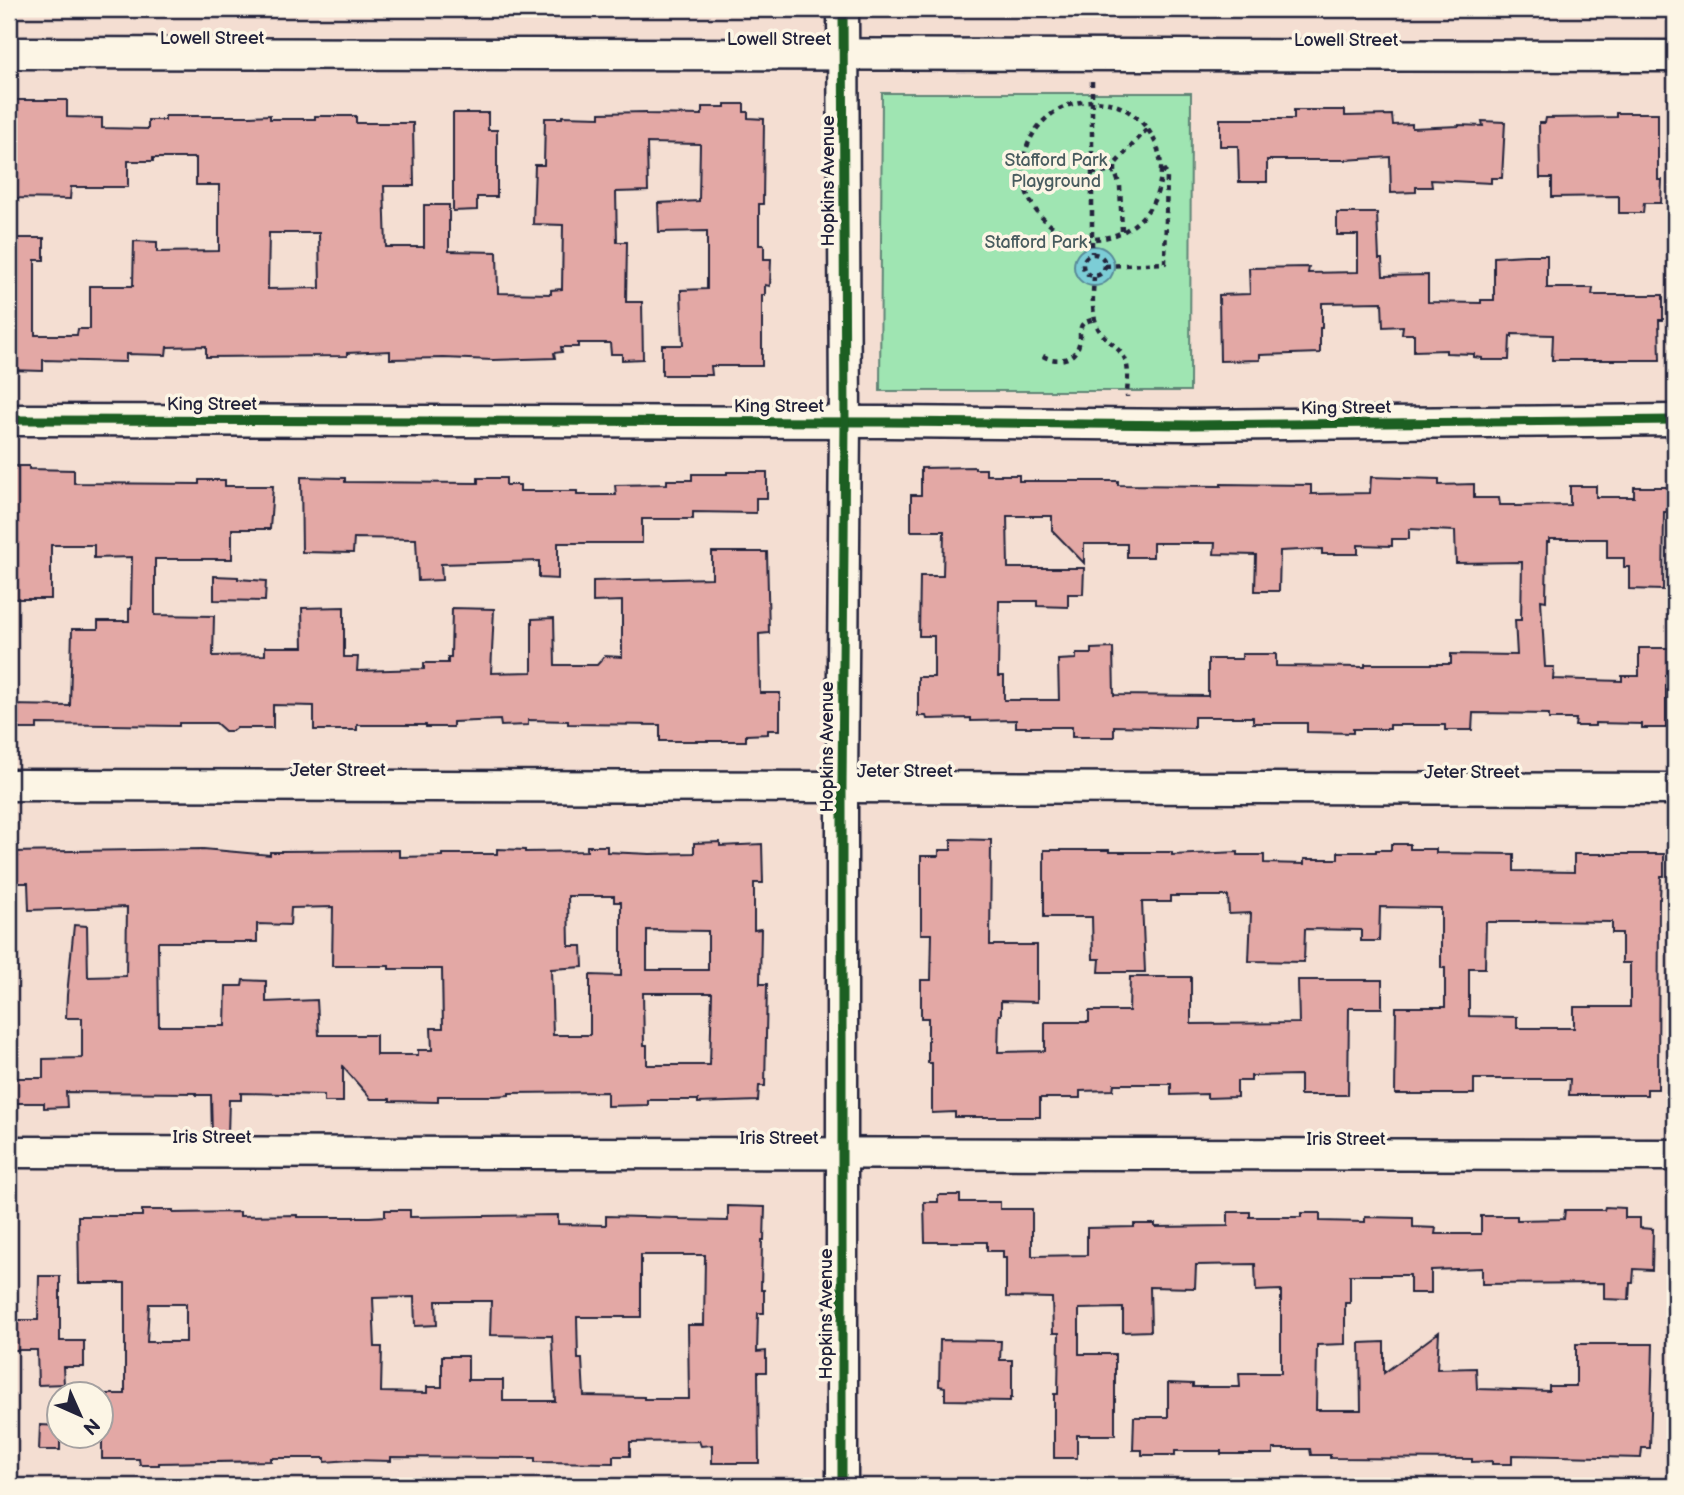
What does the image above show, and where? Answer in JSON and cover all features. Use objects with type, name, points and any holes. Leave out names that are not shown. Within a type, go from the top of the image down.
[{"type":"street","name":"Hopkins Avenue","points":[[842,1486],[845,422],[843,9]]},
{"type":"street","name":"Lowell Street","points":[[9,53],[1675,56]]},
{"type":"street","name":"King Street","points":[[9,420],[1126,425],[1675,420]]},
{"type":"street","name":"Jeter Street","points":[[9,785],[1675,789]]},
{"type":"street","name":"Iris Street","points":[[9,1153],[1675,1155]]},
{"type":"path","points":[[1092,55],[1093,254]]},
{"type":"path","points":[[1102,102],[1123,108],[1147,129],[1158,149],[1162,168],[1160,187],[1153,203],[1140,218],[1109,237],[1092,239],[1059,231],[1035,210],[1023,180],[1026,148],[1033,133],[1056,111],[1071,104],[1102,102]]},
{"type":"path","points":[[1122,231],[1120,186],[1115,164],[1147,129]]},
{"type":"path","points":[[1105,266],[1165,263],[1167,175],[1162,168]]},
{"type":"path","points":[[1092,173],[1115,172]]},
{"type":"path","points":[[1093,254],[1102,257],[1105,266],[1101,274],[1094,277],[1083,271],[1082,263],[1086,256],[1093,254]]},
{"type":"path","points":[[1094,277],[1095,319],[1103,337],[1126,360],[1126,425]]},
{"type":"path","points":[[1043,356],[1058,361],[1073,355],[1078,349],[1081,326],[1084,322],[1095,319]]},
{"type":"green space","name":"Stafford Park","points":[[882,93],[1191,93],[1190,391],[880,391]]},
{"type":"water","points":[[1094,246],[1108,252],[1114,266],[1108,280],[1094,286],[1080,280],[1074,266],[1080,252]]},
{"type":"building","points":[[9,100],[67,100],[67,117],[102,118],[102,128],[148,129],[148,120],[165,120],[165,116],[270,115],[270,119],[315,119],[315,116],[356,116],[356,123],[413,123],[414,186],[384,186],[386,247],[424,247],[424,205],[449,205],[449,251],[497,252],[498,293],[551,294],[551,290],[562,289],[563,225],[533,224],[535,165],[544,165],[545,118],[600,117],[600,113],[646,112],[702,115],[702,107],[744,104],[744,112],[748,112],[748,118],[764,119],[763,204],[759,204],[759,245],[764,245],[764,259],[771,259],[770,286],[765,285],[765,295],[762,295],[762,366],[711,366],[712,375],[662,375],[662,345],[683,345],[681,290],[707,289],[707,231],[659,232],[658,203],[699,201],[700,144],[647,143],[648,191],[616,192],[617,242],[627,242],[626,302],[642,302],[643,359],[622,360],[622,354],[611,354],[610,343],[578,343],[578,347],[561,347],[562,352],[554,353],[555,358],[493,360],[390,359],[390,351],[347,353],[347,356],[206,357],[206,346],[167,347],[166,355],[126,354],[126,362],[43,360],[43,371],[9,370],[9,238],[44,238],[44,260],[35,260],[35,335],[77,335],[78,329],[90,329],[90,286],[133,286],[134,241],[157,242],[157,252],[219,251],[219,185],[196,185],[196,158],[153,158],[153,161],[128,161],[128,187],[71,187],[70,199],[9,198]],"holes":[[[269,233],[319,233],[320,288],[268,289]]]},
{"type":"building","points":[[1294,110],[1345,110],[1345,116],[1392,115],[1393,125],[1412,124],[1412,128],[1483,126],[1482,121],[1505,122],[1502,178],[1491,178],[1491,183],[1431,180],[1432,187],[1416,187],[1416,192],[1391,193],[1390,157],[1267,160],[1267,182],[1239,182],[1238,146],[1220,146],[1220,119],[1294,119]]},
{"type":"building","points":[[453,113],[488,113],[488,130],[497,130],[497,197],[477,197],[477,210],[453,211]]},
{"type":"building","points":[[1616,113],[1658,113],[1658,180],[1662,180],[1661,203],[1644,203],[1643,213],[1619,213],[1619,196],[1552,197],[1552,178],[1540,178],[1539,123],[1545,123],[1546,118],[1616,117]]},
{"type":"building","points":[[1337,213],[1377,213],[1379,259],[1382,259],[1383,276],[1428,275],[1428,302],[1481,303],[1481,300],[1494,300],[1494,257],[1526,255],[1547,255],[1547,288],[1593,288],[1592,295],[1663,295],[1663,320],[1659,320],[1660,360],[1552,360],[1553,335],[1512,334],[1509,360],[1482,360],[1474,357],[1474,354],[1446,353],[1446,350],[1414,351],[1414,334],[1402,334],[1403,326],[1383,327],[1382,302],[1322,303],[1320,353],[1260,355],[1260,360],[1220,361],[1219,295],[1250,294],[1249,268],[1309,267],[1308,273],[1358,272],[1358,235],[1337,235]]},
{"type":"building","points":[[9,466],[74,470],[74,483],[199,484],[199,480],[225,480],[225,486],[273,486],[270,529],[232,529],[232,559],[155,559],[155,615],[214,616],[213,656],[265,655],[265,647],[303,647],[302,608],[344,607],[344,657],[358,657],[357,671],[424,669],[424,663],[448,663],[448,657],[451,657],[452,608],[494,609],[491,673],[532,672],[532,619],[554,618],[555,665],[597,665],[605,656],[622,657],[622,601],[593,602],[593,581],[712,578],[712,552],[767,552],[769,633],[759,634],[760,693],[780,693],[780,730],[768,730],[768,734],[746,735],[746,741],[660,741],[660,725],[568,724],[568,721],[528,720],[528,725],[501,726],[500,720],[453,722],[453,727],[357,725],[357,730],[314,730],[314,706],[273,705],[273,728],[236,728],[225,731],[216,723],[179,723],[179,726],[37,724],[37,729],[9,729],[9,705],[70,706],[72,629],[98,629],[98,621],[129,621],[132,557],[94,558],[94,545],[51,545],[51,599],[9,599]]},
{"type":"building","points":[[975,467],[986,469],[986,475],[1019,475],[1019,481],[1118,481],[1118,485],[1311,485],[1311,494],[1370,493],[1371,477],[1439,479],[1439,485],[1474,484],[1474,498],[1499,498],[1500,505],[1515,506],[1570,505],[1570,486],[1596,486],[1596,497],[1634,497],[1634,487],[1668,487],[1667,512],[1664,512],[1663,590],[1629,589],[1629,567],[1624,567],[1624,558],[1607,558],[1607,539],[1549,539],[1546,601],[1541,600],[1545,667],[1554,667],[1553,679],[1622,681],[1622,676],[1639,676],[1639,648],[1670,648],[1670,675],[1666,675],[1666,728],[1642,728],[1642,724],[1595,723],[1595,726],[1575,726],[1576,719],[1549,719],[1549,714],[1473,713],[1472,730],[1445,730],[1445,725],[1390,725],[1390,729],[1353,729],[1353,733],[1307,732],[1307,723],[1253,723],[1253,717],[1194,717],[1194,728],[1114,726],[1114,737],[1072,737],[1072,727],[1016,727],[1016,720],[971,721],[971,718],[927,719],[926,716],[918,716],[918,677],[934,677],[934,636],[919,636],[920,576],[943,576],[944,531],[911,531],[911,495],[921,495],[921,468]],"holes":[[[1007,516],[1052,516],[1052,530],[1084,563],[1084,544],[1127,544],[1127,557],[1153,557],[1153,543],[1215,543],[1214,554],[1256,555],[1255,591],[1279,591],[1280,551],[1322,549],[1322,554],[1358,554],[1358,545],[1392,546],[1392,539],[1409,539],[1409,529],[1455,531],[1456,563],[1522,562],[1521,620],[1515,620],[1517,655],[1451,654],[1451,664],[1365,664],[1365,667],[1276,666],[1276,654],[1242,654],[1242,659],[1208,659],[1208,696],[1114,695],[1113,648],[1091,649],[1091,654],[1076,654],[1076,659],[1058,660],[1059,700],[1004,700],[1004,676],[998,676],[999,601],[1037,601],[1037,606],[1068,607],[1068,594],[1083,594],[1084,568],[1008,568]]]},
{"type":"building","points":[[767,472],[767,498],[756,498],[756,513],[693,512],[693,519],[642,519],[642,543],[558,543],[558,579],[539,578],[539,561],[441,564],[442,580],[418,581],[416,539],[354,538],[353,553],[302,552],[301,477],[345,478],[345,482],[478,483],[478,478],[506,478],[506,485],[520,485],[520,491],[577,491],[577,495],[616,495],[615,485],[667,484],[667,480],[692,480],[692,474]]},
{"type":"building","points":[[214,576],[266,581],[265,601],[214,600]]},
{"type":"building","points":[[951,839],[991,840],[990,945],[1037,945],[1037,1002],[1001,1001],[998,1052],[1045,1051],[1045,1022],[1089,1022],[1089,1011],[1129,1011],[1130,977],[1191,977],[1191,1024],[1299,1023],[1298,980],[1382,980],[1382,1008],[1349,1008],[1348,1095],[1300,1095],[1300,1075],[1251,1076],[1251,1081],[1237,1081],[1237,1097],[1171,1095],[1171,1084],[1114,1084],[1113,1090],[1080,1091],[1080,1098],[1040,1098],[1040,1117],[955,1117],[955,1112],[932,1113],[932,1063],[928,1063],[928,1018],[921,1018],[921,980],[931,980],[932,934],[921,934],[921,856],[939,856],[939,850],[951,850]]},
{"type":"building","points":[[720,842],[720,846],[762,844],[763,883],[754,883],[754,930],[761,929],[760,984],[767,984],[765,1086],[759,1086],[758,1101],[698,1103],[698,1100],[648,1100],[648,1105],[607,1106],[607,1092],[509,1093],[495,1096],[438,1096],[438,1102],[390,1101],[371,1099],[343,1067],[343,1102],[324,1102],[324,1095],[241,1093],[241,1100],[229,1100],[228,1135],[212,1135],[211,1095],[66,1092],[67,1107],[44,1108],[44,1103],[9,1103],[9,1078],[43,1078],[43,1059],[82,1058],[82,1018],[66,1018],[74,925],[87,926],[88,977],[126,976],[127,907],[29,910],[28,883],[9,883],[9,852],[203,849],[270,855],[270,852],[281,851],[399,850],[399,857],[497,854],[497,849],[525,852],[587,851],[587,846],[607,846],[607,852],[650,854],[694,853],[694,843]],"holes":[[[568,896],[614,896],[614,902],[621,902],[621,976],[590,975],[590,1035],[553,1035],[551,969],[583,967],[582,946],[569,946]],[[333,907],[332,966],[442,969],[443,1028],[431,1028],[432,1050],[418,1050],[418,1055],[376,1055],[376,1035],[319,1035],[317,1000],[266,1002],[266,981],[243,980],[242,986],[226,986],[225,1026],[159,1026],[158,942],[257,942],[257,924],[290,925],[291,908]],[[647,930],[708,931],[708,970],[647,970]],[[643,993],[712,993],[710,1065],[647,1065],[647,1045],[644,1045]]]},
{"type":"building","points":[[1391,844],[1410,844],[1410,849],[1436,849],[1436,853],[1514,854],[1514,871],[1574,872],[1574,854],[1664,854],[1664,876],[1661,876],[1659,899],[1658,1089],[1647,1089],[1647,1095],[1569,1095],[1570,1079],[1474,1079],[1474,1094],[1395,1094],[1396,1007],[1445,1007],[1445,968],[1441,968],[1441,908],[1380,907],[1379,941],[1361,941],[1361,930],[1305,929],[1304,962],[1249,961],[1251,913],[1229,914],[1228,896],[1170,896],[1170,902],[1142,902],[1145,972],[1099,972],[1100,959],[1093,959],[1092,917],[1044,917],[1044,850],[1172,852],[1172,855],[1238,852],[1238,855],[1264,855],[1264,863],[1304,864],[1304,859],[1338,859],[1338,852],[1391,850]],"holes":[[[1486,922],[1612,922],[1612,933],[1622,933],[1622,963],[1630,963],[1630,1007],[1574,1007],[1574,1028],[1517,1028],[1517,1017],[1469,1016],[1469,968],[1485,968]]]},
{"type":"building","points":[[938,1195],[960,1195],[960,1202],[1000,1202],[1000,1209],[1032,1209],[1032,1256],[1087,1255],[1087,1228],[1134,1227],[1134,1224],[1155,1224],[1155,1227],[1228,1226],[1228,1212],[1250,1212],[1250,1217],[1301,1217],[1301,1213],[1320,1213],[1320,1221],[1365,1222],[1365,1217],[1413,1218],[1413,1227],[1436,1228],[1435,1234],[1481,1234],[1481,1216],[1517,1216],[1517,1220],[1564,1219],[1565,1210],[1625,1208],[1625,1218],[1640,1218],[1640,1228],[1653,1229],[1652,1270],[1634,1269],[1629,1300],[1604,1299],[1604,1283],[1482,1284],[1482,1268],[1431,1270],[1431,1293],[1410,1293],[1410,1275],[1350,1275],[1350,1303],[1345,1303],[1345,1344],[1317,1345],[1316,1410],[1361,1410],[1360,1343],[1384,1342],[1384,1373],[1439,1332],[1437,1369],[1476,1368],[1477,1389],[1549,1391],[1549,1386],[1576,1386],[1576,1344],[1653,1344],[1650,1448],[1642,1448],[1641,1458],[1512,1455],[1512,1464],[1472,1462],[1472,1459],[1330,1458],[1330,1455],[1311,1455],[1310,1449],[1273,1449],[1273,1454],[1175,1451],[1175,1455],[1142,1455],[1142,1450],[1133,1450],[1134,1417],[1168,1417],[1168,1383],[1193,1384],[1193,1387],[1240,1387],[1239,1373],[1281,1373],[1281,1290],[1256,1291],[1255,1264],[1196,1265],[1195,1288],[1150,1287],[1151,1331],[1123,1332],[1123,1308],[1079,1309],[1079,1354],[1115,1354],[1115,1435],[1077,1435],[1077,1458],[1054,1458],[1054,1394],[1058,1394],[1059,1333],[1053,1333],[1052,1298],[1006,1297],[1006,1258],[1003,1258],[1003,1251],[987,1251],[987,1242],[925,1242],[924,1202],[938,1202]]},
{"type":"building","points":[[728,1206],[765,1207],[761,1290],[764,1290],[764,1313],[758,1313],[757,1352],[766,1351],[766,1372],[758,1372],[759,1463],[712,1463],[712,1445],[701,1446],[699,1441],[630,1442],[630,1456],[613,1456],[613,1463],[535,1462],[535,1458],[391,1457],[391,1461],[325,1462],[325,1458],[271,1458],[271,1461],[140,1465],[139,1459],[102,1459],[102,1450],[116,1450],[116,1394],[125,1394],[125,1283],[79,1283],[78,1216],[142,1216],[142,1210],[173,1210],[173,1213],[240,1212],[240,1216],[370,1217],[385,1216],[385,1210],[410,1210],[410,1217],[558,1215],[558,1224],[606,1225],[606,1216],[728,1221]],"holes":[[[641,1255],[705,1255],[704,1325],[688,1325],[689,1399],[584,1396],[582,1359],[578,1359],[577,1317],[641,1317]],[[414,1297],[415,1326],[437,1325],[436,1301],[491,1301],[490,1335],[552,1336],[555,1401],[503,1401],[503,1380],[468,1380],[468,1356],[442,1356],[442,1387],[427,1387],[427,1393],[381,1392],[382,1347],[375,1347],[373,1298]],[[149,1304],[186,1304],[186,1342],[147,1342]]]},
{"type":"building","points":[[39,1276],[60,1276],[60,1341],[84,1341],[84,1367],[63,1367],[64,1380],[46,1380],[46,1385],[38,1385],[37,1350],[9,1350],[9,1320],[38,1320]]},
{"type":"building","points":[[940,1340],[1001,1341],[1000,1360],[1012,1360],[1010,1401],[945,1400],[945,1387],[939,1386]]},
{"type":"building","points":[[40,1425],[46,1425],[46,1450],[39,1450]]},
{"type":"cycle path","points":[[842,1486],[845,422],[843,9]]},
{"type":"cycle path","points":[[9,420],[1190,425],[1675,420]]},
{"type":"park label","name":"Stafford Park Playground","points":[[1056,170]]}]
